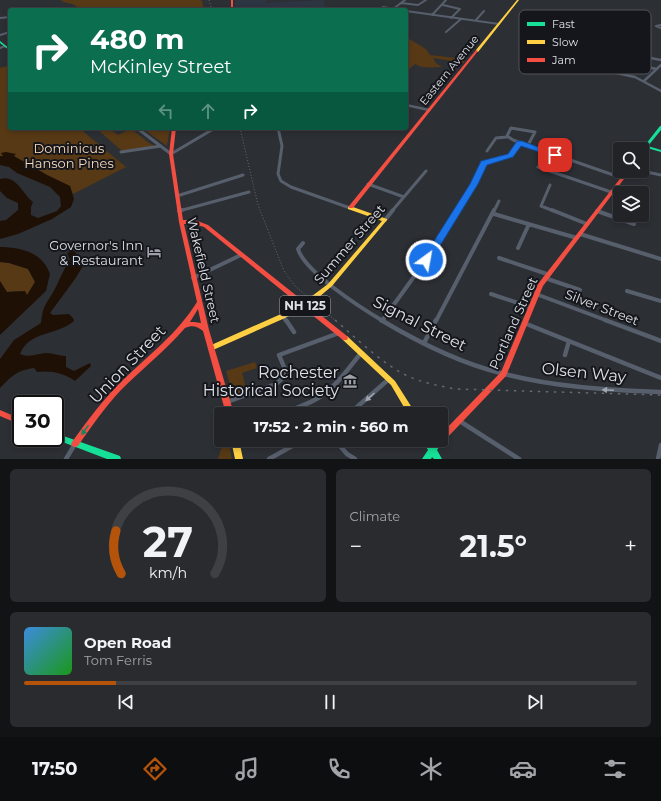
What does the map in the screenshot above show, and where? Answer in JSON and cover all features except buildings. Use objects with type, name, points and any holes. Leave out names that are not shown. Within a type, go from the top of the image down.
[{"type":"street","points":[[394,8],[405,0]]},
{"type":"street","points":[[401,3],[418,5],[426,0]]},
{"type":"street","points":[[432,15],[443,5],[446,0]]},
{"type":"street","name":"Eastern Avenue","points":[[350,208],[518,0]]},
{"type":"street","points":[[443,5],[460,9],[450,18]]},
{"type":"street","points":[[384,7],[388,8]]},
{"type":"street","points":[[408,11],[499,24]]},
{"type":"street","points":[[476,20],[484,11]]},
{"type":"street","points":[[446,32],[461,19]]},
{"type":"street","points":[[0,42],[5,48]]},
{"type":"street","points":[[651,58],[661,60]]},
{"type":"street","points":[[644,81],[661,65]]},
{"type":"street","points":[[651,69],[657,70]]},
{"type":"street","points":[[621,74],[644,81],[661,91]]},
{"type":"street","points":[[408,105],[429,110]]},
{"type":"street","points":[[508,137],[507,134],[513,128],[535,132],[528,145]]},
{"type":"street","points":[[649,143],[660,129]]},
{"type":"street","points":[[140,130],[171,154],[212,130]]},
{"type":"street","name":"Wakefield Street","points":[[174,130],[171,154],[181,222],[199,303],[228,407]]},
{"type":"street","points":[[278,130],[282,146],[278,174],[281,181],[295,189],[384,220]]},
{"type":"street","points":[[487,151],[496,138],[508,137],[520,143],[613,175]]},
{"type":"street","points":[[382,321],[426,260],[474,184],[482,165],[489,161],[511,156],[520,143]]},
{"type":"street","points":[[121,152],[161,146]]},
{"type":"street","points":[[649,150],[661,151]]},
{"type":"street","points":[[538,167],[611,192]]},
{"type":"street","name":"Summer Street","points":[[211,348],[304,305],[330,284],[426,170]]},
{"type":"street","points":[[649,173],[661,176]]},
{"type":"street","points":[[177,196],[242,175]]},
{"type":"street","name":"Portland Street","points":[[448,432],[504,374],[530,307],[546,276],[622,178]]},
{"type":"street","points":[[368,184],[404,197]]},
{"type":"street","points":[[550,185],[541,206],[587,224]]},
{"type":"street","points":[[179,211],[249,192]]},
{"type":"street","points":[[424,343],[494,214],[499,201]]},
{"type":"street","points":[[597,210],[634,224]]},
{"type":"street","points":[[494,214],[661,258]]},
{"type":"street","name":"NH 125","points":[[181,222],[195,222],[203,224],[339,333],[389,379],[408,407]]},
{"type":"street","points":[[518,248],[528,224]]},
{"type":"street","name":"Signal Street","points":[[303,243],[298,249],[300,256],[330,284],[382,321],[424,343],[494,372],[504,374]]},
{"type":"street","points":[[193,278],[241,255]]},
{"type":"street","points":[[499,258],[580,290]]},
{"type":"street","points":[[627,291],[661,302]]},
{"type":"street","points":[[491,294],[530,307]]},
{"type":"street","name":"Silver Street","points":[[536,294],[661,341]]},
{"type":"street","name":"Union Street","points":[[75,444],[114,394],[180,329],[197,310],[199,303]]},
{"type":"street","points":[[283,316],[294,332]]},
{"type":"street","points":[[180,329],[196,323],[206,330]]},
{"type":"street","points":[[524,323],[661,378]]},
{"type":"street","points":[[227,402],[276,384],[282,380],[287,374],[279,355],[339,333]]},
{"type":"street","points":[[565,356],[569,341]]},
{"type":"street","points":[[297,407],[320,396],[342,375],[361,353]]},
{"type":"street","name":"Olsen Way","points":[[504,374],[590,388],[661,392]]},
{"type":"street","points":[[357,407],[389,379]]},
{"type":"street","points":[[0,413],[12,418]]},
{"type":"street","points":[[458,420],[519,459]]},
{"type":"street","points":[[64,440],[117,459]]},
{"type":"street","points":[[66,459],[75,444]]},
{"type":"street","points":[[658,459],[661,445]]},
{"type":"street","points":[[236,447],[239,459]]},
{"type":"street","points":[[269,459],[290,447]]},
{"type":"street","points":[[341,447],[347,454],[355,459]]},
{"type":"street","points":[[430,447],[438,459]]},
{"type":"street","name":"Portland Street","points":[[426,459],[435,447]]},
{"type":"shaded area","points":[[235,0],[266,0],[266,3],[324,0],[325,8],[235,8]]},
{"type":"shaded area","points":[[6,152],[16,154],[14,156],[70,186],[74,199],[71,207],[52,219],[18,234],[0,239],[0,221],[6,220],[18,210],[18,203],[7,198],[0,191],[0,179],[6,178],[15,182],[33,202],[31,207],[31,215],[38,218],[57,211],[61,206],[60,197],[50,187],[17,173],[9,167],[0,165],[0,156],[3,156],[1,153]]},
{"type":"shaded area","points":[[0,247],[24,250],[35,255],[45,264],[50,274],[46,291],[0,335],[0,281],[7,292],[25,291],[27,295],[35,282],[28,269],[9,263],[0,262]]},
{"type":"shaded area","points":[[74,251],[80,257],[83,266],[50,313],[53,315],[69,314],[74,321],[67,326],[30,341],[24,346],[20,354],[30,356],[46,353],[66,356],[66,367],[74,371],[90,363],[91,366],[75,381],[67,376],[57,373],[47,371],[37,372],[34,368],[28,369],[15,374],[0,388],[0,359],[14,340],[41,323],[44,307],[70,260],[67,253]]},
{"type":"green space","points":[[61,0],[200,0],[202,1],[204,8],[76,8],[76,6],[72,4]]},
{"type":"green space","points":[[408,38],[426,49],[430,55],[465,59],[464,63],[433,58],[436,63],[442,67],[424,67],[415,64],[408,70]]},
{"type":"green space","name":"Dominicus Hanson Pines","points":[[8,67],[8,130],[81,130],[126,167],[73,194],[70,186],[13,156],[0,156],[0,68]]},
{"type":"green space","points":[[98,130],[111,130],[118,135],[133,130],[155,146],[122,151]]},
{"type":"green space","points":[[145,130],[170,130],[167,146]]},
{"type":"green space","points":[[0,262],[9,263],[28,269],[35,282],[27,295],[17,291],[7,292],[0,281]]},
{"type":"green space","points":[[255,362],[257,368],[242,373],[247,391],[233,395],[226,371]]},
{"type":"green space","points":[[222,447],[229,447],[232,459],[218,459]]},
{"type":"railway","points":[[209,0],[211,8]]},
{"type":"railway","points":[[240,130],[258,205],[284,271],[295,286],[336,321]]},
{"type":"railway","points":[[335,320],[366,348],[391,366],[420,381],[455,389],[661,395]]},
{"type":"traffic: fast","points":[[0,42],[8,48]]},
{"type":"traffic: fast","points":[[649,143],[661,127]]},
{"type":"traffic: fast","points":[[649,148],[661,151]]},
{"type":"traffic: fast","points":[[64,439],[117,459]]},
{"type":"traffic: fast","points":[[430,447],[438,459]]},
{"type":"traffic: fast","points":[[426,459],[435,447]]},
{"type":"traffic: slow","points":[[477,51],[518,0]]},
{"type":"traffic: slow","points":[[211,348],[283,316],[310,301],[330,285],[385,220],[350,208],[351,207]]},
{"type":"traffic: slow","points":[[345,338],[393,383],[408,407]]},
{"type":"traffic: slow","points":[[236,447],[239,459]]},
{"type":"traffic: jam","points":[[232,0],[232,8]]},
{"type":"traffic: jam","points":[[351,207],[477,51]]},
{"type":"traffic: jam","points":[[174,130],[171,154],[181,222],[195,222],[206,226],[345,338]]},
{"type":"traffic: jam","points":[[448,432],[504,374],[540,285],[623,178]]},
{"type":"traffic: jam","points":[[181,222],[206,330],[228,407]]},
{"type":"traffic: jam","points":[[75,444],[92,419],[111,396],[175,335],[192,315],[199,303]]},
{"type":"traffic: jam","points":[[182,327],[194,324],[200,325],[205,329]]},
{"type":"traffic: jam","points":[[0,413],[12,418]]},
{"type":"place","name":"Governor's Inn & Restaurant","points":[[154,252]]},
{"type":"place","name":"Rochester Historical Society","points":[[350,381]]},
{"type":"route","points":[[426,260],[474,184],[484,163],[511,156],[520,143],[555,155]]}]
